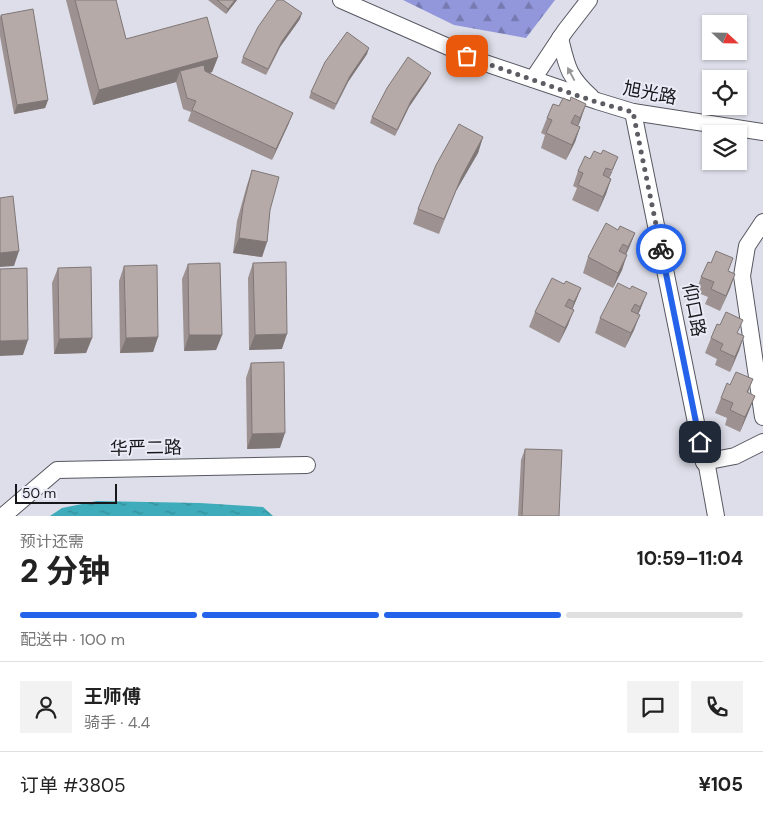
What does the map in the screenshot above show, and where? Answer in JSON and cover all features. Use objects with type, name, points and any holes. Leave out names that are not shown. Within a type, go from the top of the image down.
[{"type":"street","name":"旭光路","points":[[341,0],[485,63],[596,102],[633,112],[763,132]]},
{"type":"street","points":[[533,79],[560,38],[589,0]]},
{"type":"street","points":[[560,38],[570,74],[579,86],[596,102]]},
{"type":"street","name":"仰口路","points":[[633,112],[716,516]]},
{"type":"street","points":[[763,222],[747,246],[742,276],[763,417]]},
{"type":"street","points":[[704,462],[735,456],[763,442]]},
{"type":"street","name":"华严二路","points":[[3,516],[57,470],[307,465]]},
{"type":"green space","points":[[403,0],[555,0],[526,38],[454,25]]},
{"type":"water","points":[[97,501],[200,503],[263,507],[273,516],[50,516],[62,508]]},
{"type":"building","points":[[75,0],[116,0],[126,39],[207,17],[218,57],[99,90]]},
{"type":"building","points":[[217,0],[235,0],[228,9]]},
{"type":"building","points":[[277,0],[283,0],[302,13],[282,41],[268,69],[243,57],[258,27]]},
{"type":"building","points":[[33,9],[48,100],[17,105],[1,15]]},
{"type":"building","points":[[347,32],[369,48],[350,76],[336,104],[311,92],[325,62]]},
{"type":"building","points":[[408,57],[431,73],[411,101],[397,130],[372,117],[387,88]]},
{"type":"building","points":[[204,65],[205,71],[293,113],[276,149],[192,110],[196,101],[187,98],[180,71]]},
{"type":"building","points":[[571,97],[586,104],[580,118],[575,115],[571,123],[580,127],[572,145],[546,133],[552,120],[547,118],[553,104],[559,106],[563,98],[570,101]]},
{"type":"building","points":[[459,124],[483,137],[462,176],[444,219],[418,209],[436,165]]},
{"type":"building","points":[[603,150],[618,157],[612,170],[606,168],[603,175],[611,179],[603,197],[578,185],[583,173],[578,171],[585,156],[590,159],[594,151],[601,154]]},
{"type":"building","points":[[252,170],[279,177],[270,210],[267,242],[239,238],[243,206]]},
{"type":"building","points":[[13,196],[19,251],[0,253],[0,198]]},
{"type":"building","points":[[606,223],[618,230],[620,226],[635,233],[628,247],[623,244],[619,251],[627,255],[618,273],[588,257]]},
{"type":"building","points":[[716,251],[733,258],[728,271],[735,274],[726,296],[711,289],[714,282],[701,277],[708,262],[711,263]]},
{"type":"building","points":[[286,262],[287,334],[255,335],[253,263]]},
{"type":"building","points":[[220,263],[222,335],[189,335],[188,264]]},
{"type":"building","points":[[157,265],[158,337],[126,338],[124,266]]},
{"type":"building","points":[[91,267],[92,338],[59,339],[58,268]]},
{"type":"building","points":[[27,268],[28,340],[0,341],[0,269]]},
{"type":"building","points":[[552,278],[564,284],[566,281],[581,288],[574,302],[569,299],[565,306],[574,310],[565,328],[535,312]]},
{"type":"building","points":[[618,283],[630,289],[632,286],[647,293],[640,307],[635,304],[631,311],[640,315],[631,333],[600,318]]},
{"type":"building","points":[[726,312],[743,320],[737,333],[744,336],[735,357],[720,350],[723,344],[711,338],[717,324],[720,325]]},
{"type":"building","points":[[284,362],[285,433],[252,434],[251,363]]},
{"type":"building","points":[[736,372],[753,379],[747,392],[755,396],[745,417],[730,410],[733,403],[721,398],[727,383],[730,385]]},
{"type":"building","points":[[525,449],[562,450],[559,516],[522,516]]},
{"type":"way so far","points":[[467,56],[596,102],[633,112],[661,249]]},
{"type":"route","points":[[661,249],[700,442]]}]
